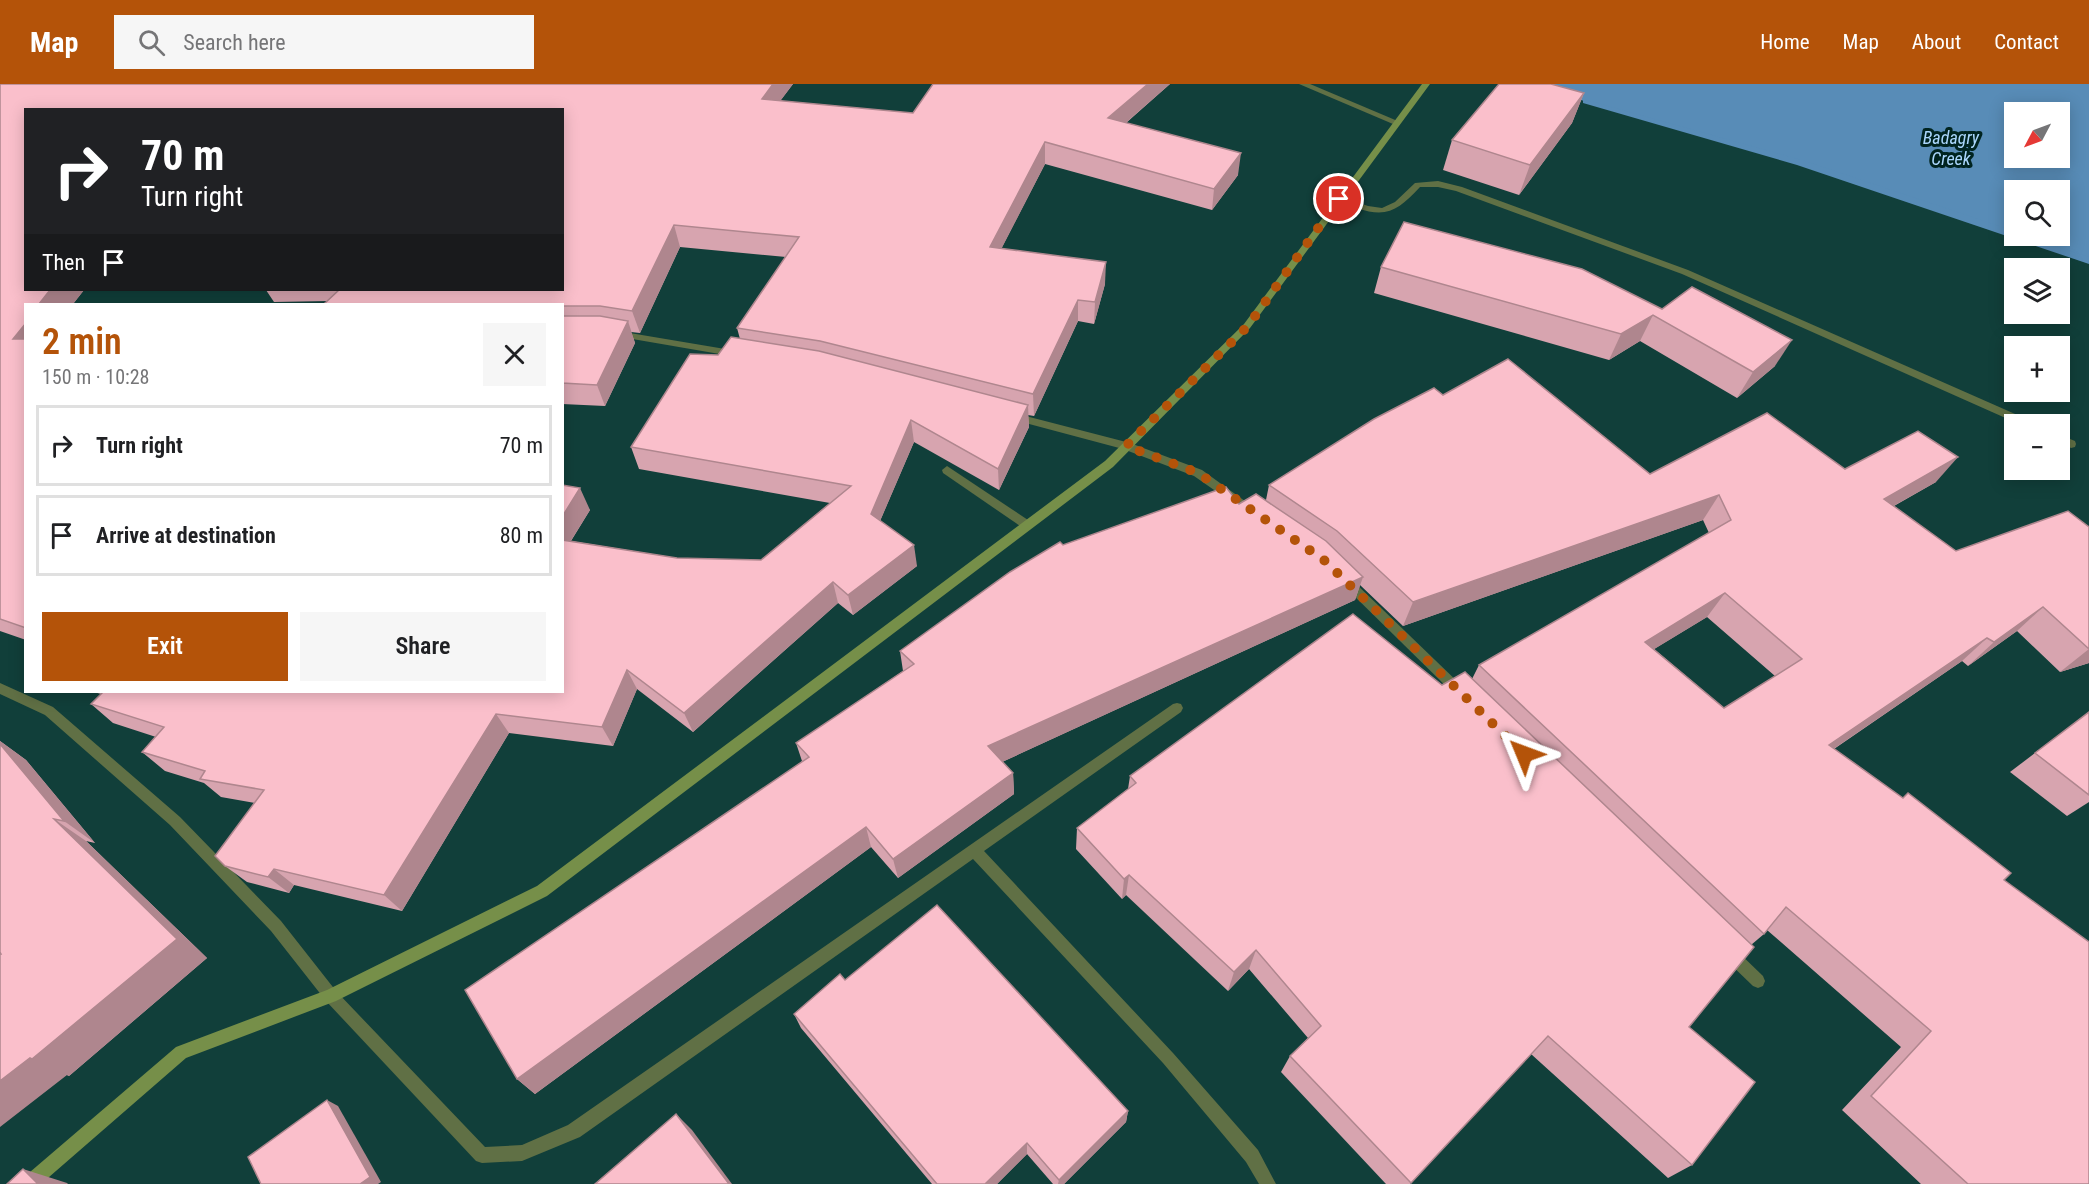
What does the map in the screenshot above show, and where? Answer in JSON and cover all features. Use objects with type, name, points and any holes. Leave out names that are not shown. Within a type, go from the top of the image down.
[{"type":"street","points":[[1303,84],[1396,122]]},
{"type":"street","points":[[29,1184],[181,1052],[331,996],[542,891],[1109,464],[1248,326],[1339,199],[1426,84]]},
{"type":"street","points":[[1339,199],[1371,210],[1387,212],[1397,208],[1418,185],[1438,184],[1459,189],[1685,272],[2004,414]]},
{"type":"street","points":[[608,333],[745,355]]},
{"type":"street","points":[[999,413],[1126,446],[1198,473],[1266,520]]},
{"type":"street","points":[[947,470],[1027,525]]},
{"type":"street","points":[[1341,577],[1468,700]]},
{"type":"street","points":[[0,688],[49,711],[174,821],[276,926],[331,996],[482,1155],[522,1153],[574,1131],[1176,708]]},
{"type":"street","points":[[974,850],[1168,1058],[1252,1156],[1268,1184]]},
{"type":"street","points":[[1724,948],[1758,981]]},
{"type":"water","name":"Badagry Creek","points":[[1525,84],[2089,84],[2089,261],[2045,246],[2070,246],[2070,180],[2004,180],[2004,232],[1801,163]]},
{"type":"building","points":[[0,84],[773,84],[762,99],[913,113],[933,84],[1148,84],[1108,118],[1241,153],[1214,189],[1045,142],[990,247],[1106,262],[1095,302],[1078,300],[1033,394],[820,341],[737,328],[799,237],[674,225],[632,311],[600,306],[564,306],[564,303],[325,303],[338,291],[564,291],[564,108],[24,108],[24,291],[49,291],[40,303],[24,303],[24,325],[13,339],[24,339],[24,627],[0,619]]},
{"type":"building","points":[[1499,84],[1551,84],[1584,93],[1530,165],[1452,140]]},
{"type":"building","points":[[1404,222],[1582,269],[1662,309],[1692,287],[1792,340],[1753,372],[1653,315],[1621,334],[1381,267]]},
{"type":"building","points":[[564,316],[600,316],[628,321],[597,385],[564,383]]},
{"type":"building","points":[[731,337],[819,351],[1028,405],[998,469],[911,420],[871,514],[914,545],[848,595],[833,582],[684,713],[627,670],[602,727],[496,714],[384,895],[274,869],[268,877],[225,866],[215,856],[264,790],[200,779],[205,771],[142,752],[164,727],[91,704],[102,693],[564,693],[564,540],[677,558],[761,560],[851,486],[631,447],[690,354],[718,355]]},
{"type":"building","points":[[1508,359],[1650,474],[1767,413],[1845,469],[1918,431],[1958,457],[1884,499],[1956,551],[2068,511],[2089,527],[2089,649],[2043,607],[1994,642],[1987,638],[1829,745],[1903,798],[1908,793],[2011,873],[2004,880],[2089,942],[2089,1184],[1968,1184],[1871,1096],[1931,1031],[1786,907],[1764,934],[1479,665],[1731,520],[1719,495],[1413,602],[1337,531],[1269,485],[1374,419],[1434,388],[1443,395]],"holes":[[[1725,593],[1802,659],[1724,708],[1645,642]]]},
{"type":"building","points":[[564,485],[580,488],[564,514]]},
{"type":"building","points":[[1226,487],[1239,504],[1256,494],[1326,541],[1363,577],[988,746],[1013,773],[893,859],[866,827],[517,1079],[465,990],[809,757],[796,743],[914,664],[900,651],[1010,572],[1060,542],[1063,545]]},
{"type":"building","points":[[1353,614],[1442,685],[1465,672],[1754,947],[1689,1027],[1755,1082],[1692,1165],[1548,1036],[1411,1183],[1290,1056],[1321,1026],[1256,950],[1234,972],[1129,875],[1124,879],[1077,828],[1136,783],[1130,776]]},
{"type":"building","points":[[2089,712],[2089,795],[2035,753]]},
{"type":"building","points":[[0,744],[64,821],[54,819],[177,939],[32,1059],[30,1058],[0,1081],[1,954]]},
{"type":"building","points":[[937,905],[1128,1111],[1059,1180],[1027,1143],[985,1184],[937,1184],[794,1014],[840,974],[845,980]]},
{"type":"building","points":[[327,1100],[370,1177],[360,1184],[261,1184],[248,1157]]},
{"type":"building","points":[[676,1114],[729,1184],[595,1184]]},
{"type":"building","points":[[23,1169],[38,1184],[7,1184]]},
{"type":"waterway","points":[[1586,101],[1801,163],[2004,232]]},
{"type":"waterway","points":[[2045,246],[2089,261]]},
{"type":"route","points":[[1339,199],[1248,326],[1126,446],[1198,473],[1324,560],[1524,754]]}]
